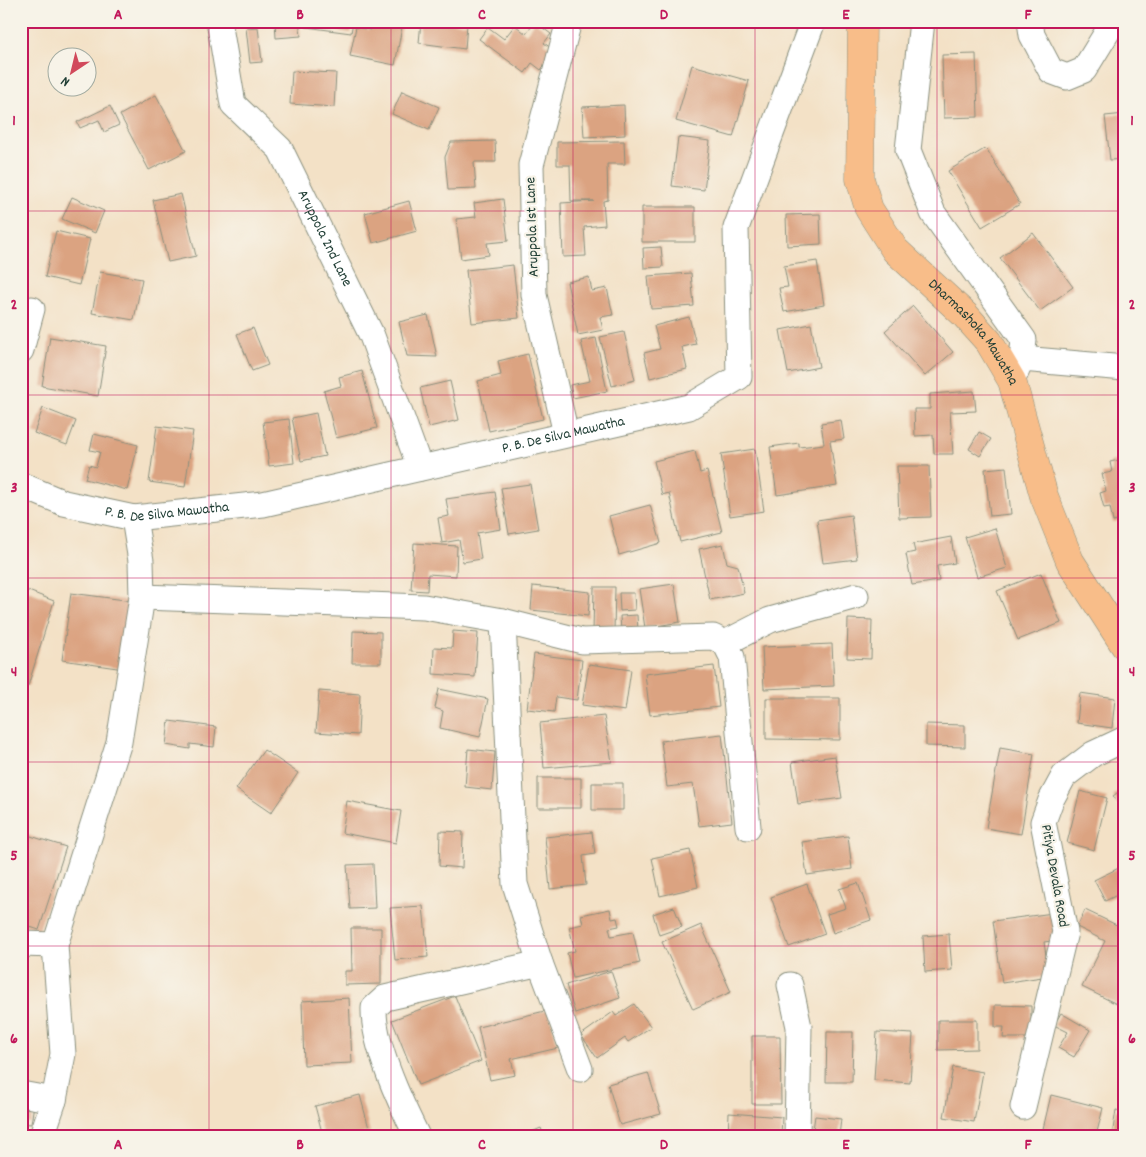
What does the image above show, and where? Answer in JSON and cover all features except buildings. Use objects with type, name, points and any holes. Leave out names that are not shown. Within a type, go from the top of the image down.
[{"type":"main road","name":"Dharmashoka Mawatha","points":[[862,21],[860,179],[869,209],[895,250],[965,315],[1017,370],[1044,496],[1070,561],[1125,646]]},
{"type":"street","name":"Aruppola 2nd Lane","points":[[219,21],[233,104],[280,149],[372,336],[420,468]]},
{"type":"street","name":"Aruppola 1st Lane","points":[[566,434],[534,295],[531,165],[569,21]]},
{"type":"street","name":"P. B. De Silva Mawatha","points":[[21,485],[64,503],[134,518],[263,504],[689,407],[739,377],[736,228],[813,21]]},
{"type":"street","points":[[922,21],[908,150],[933,213],[1024,340],[1017,370],[1125,368]]},
{"type":"street","points":[[1030,21],[1032,35],[1050,71],[1067,77],[1084,70],[1114,21]]},
{"type":"street","points":[[21,350],[32,309]]},
{"type":"street","points":[[42,1136],[54,1100],[63,1054],[55,945],[119,742],[142,597],[140,561],[134,518]]},
{"type":"street","points":[[725,643],[770,620],[856,596]]},
{"type":"street","points":[[142,597],[424,606],[503,621],[582,641],[713,637],[725,643],[732,657],[748,827]]},
{"type":"street","points":[[503,621],[515,884],[540,963],[580,1069]]},
{"type":"street","name":"Pitiya Devala Road","points":[[1023,1107],[1065,932],[1043,822],[1051,800],[1064,776],[1093,754],[1125,739]]},
{"type":"street","points":[[21,944],[55,945]]},
{"type":"street","points":[[417,1136],[402,1106],[374,1026],[374,1008],[385,998],[540,963]]},
{"type":"street","points":[[790,985],[798,1027],[797,1136]]},
{"type":"street","points":[[21,1094],[54,1100]]}]
